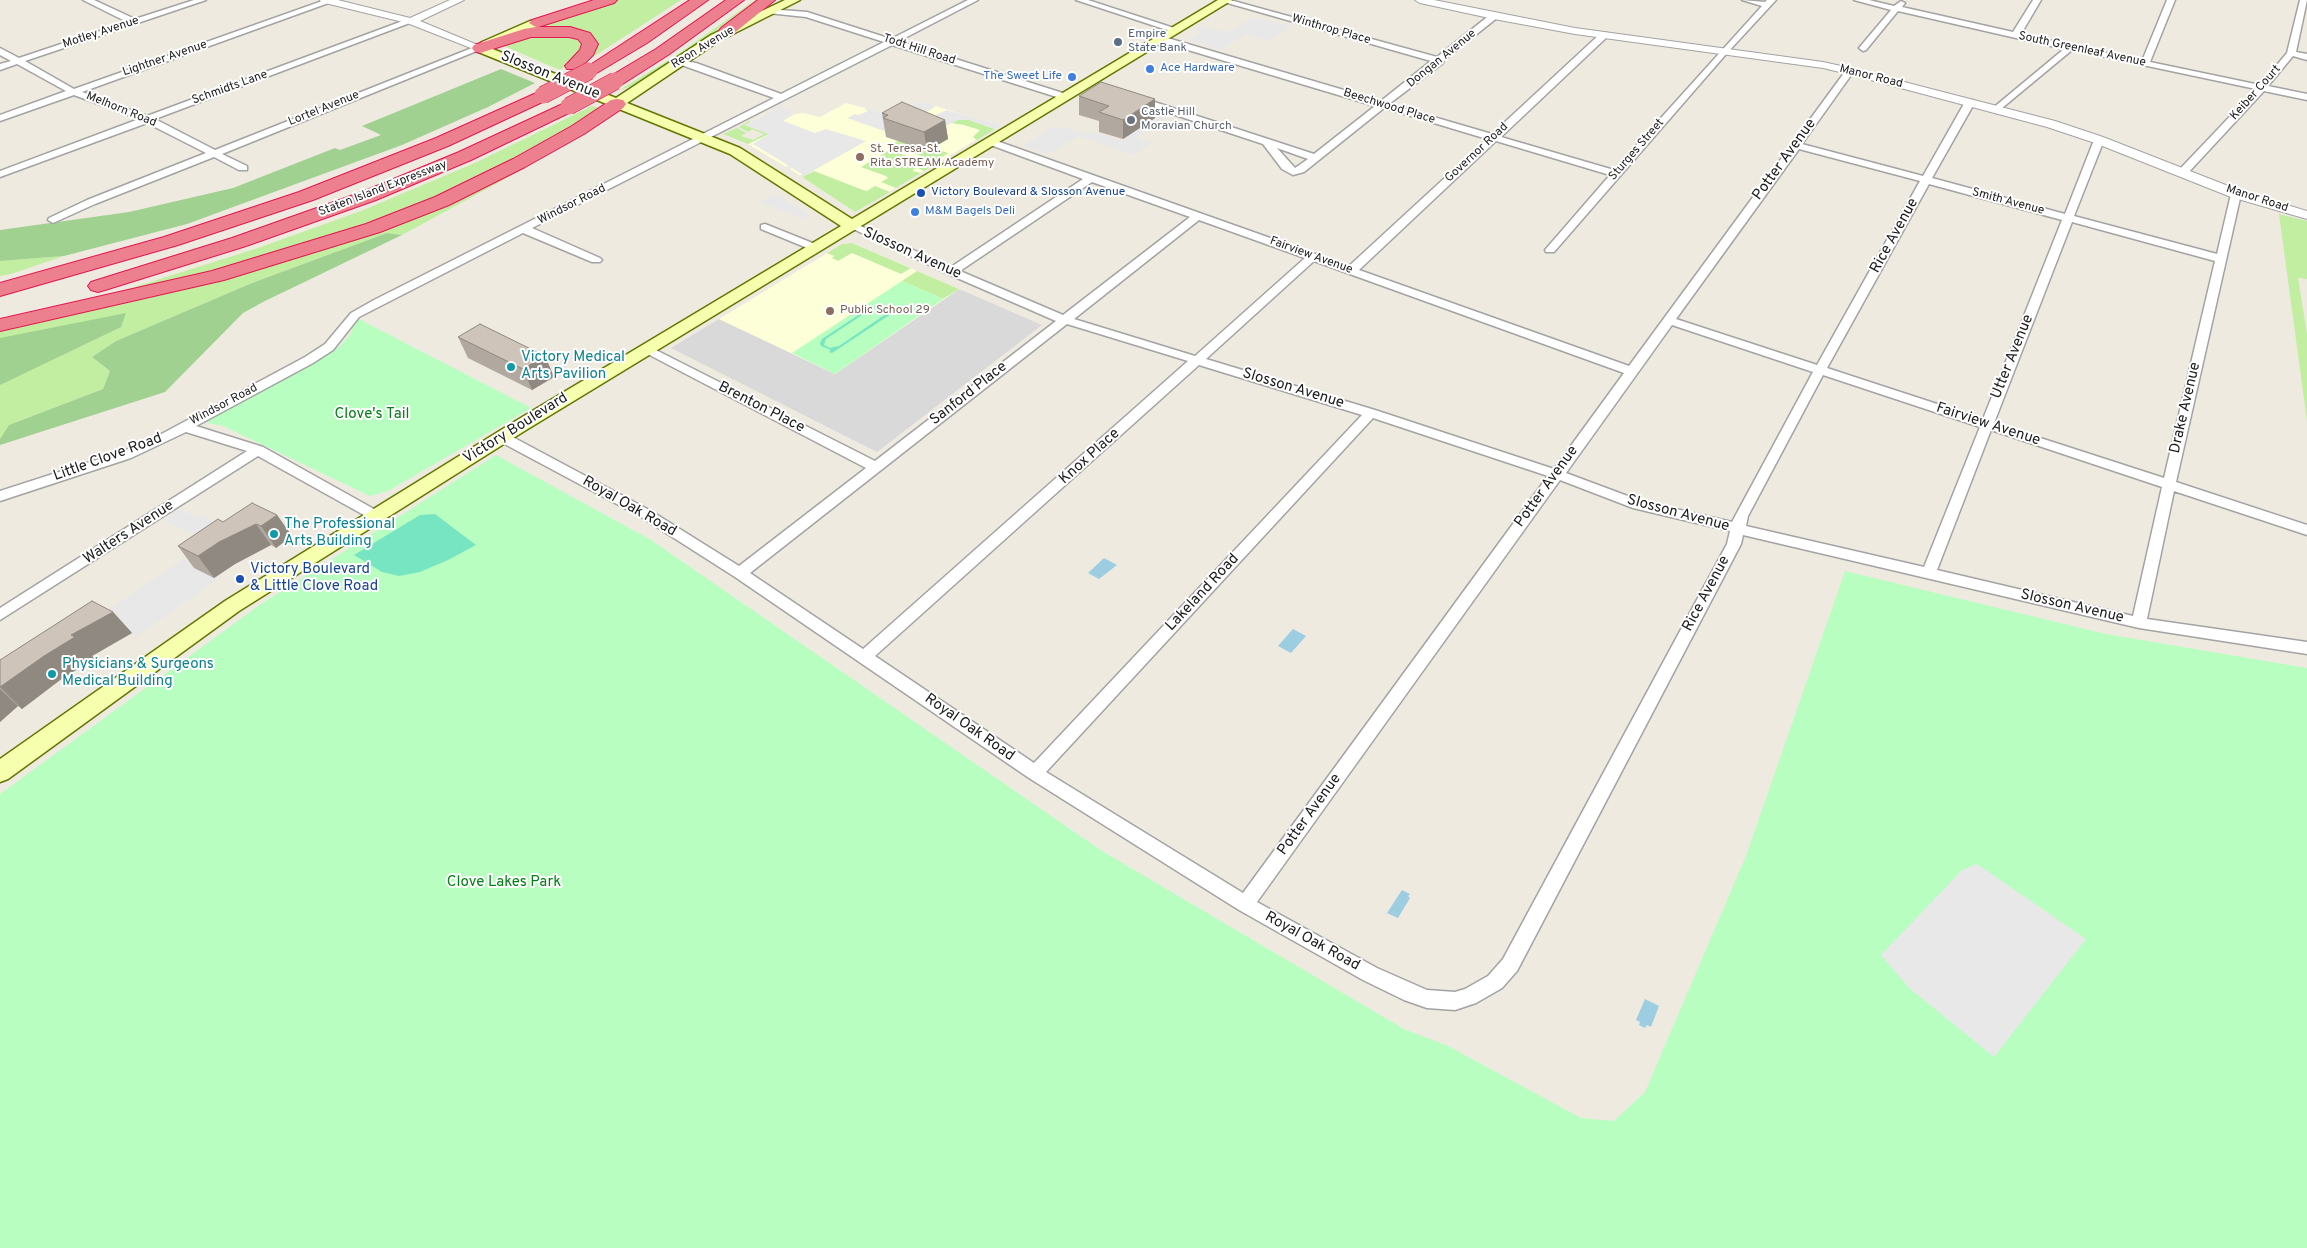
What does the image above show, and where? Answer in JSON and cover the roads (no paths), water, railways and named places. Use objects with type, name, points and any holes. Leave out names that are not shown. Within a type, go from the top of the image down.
[{"type":"highway","points":[[534,24],[555,19],[609,0]]},
{"type":"highway","name":"Staten Island Expressway","points":[[0,290],[146,249],[278,206],[387,165],[492,120],[581,68],[636,44],[700,0]]},
{"type":"highway","name":"Staten Island Expressway","points":[[0,312],[150,270],[327,212],[465,156],[569,106],[615,81],[662,52],[736,0]]},
{"type":"highway","points":[[727,31],[769,5]]},
{"type":"highway","points":[[480,48],[530,32],[570,32],[584,36],[590,44],[581,68]]},
{"type":"highway","points":[[0,325],[225,274],[373,228],[442,201],[519,163],[578,130],[617,104]]},
{"type":"main road","points":[[769,5],[794,0]]},
{"type":"main road","name":"Victory Boulevard","points":[[0,772],[232,606],[502,437],[1066,97],[1093,85],[1161,39],[1224,0]]},
{"type":"main road","name":"Lortel Avenue","points":[[480,48],[534,24]]},
{"type":"main road","name":"Reon Avenue","points":[[617,104],[727,31]]},
{"type":"main road","name":"Slosson Avenue","points":[[480,48],[735,151],[752,160],[852,226]]},
{"type":"street","points":[[87,0],[134,22]]},
{"type":"street","name":"Motley Avenue","points":[[0,66],[202,0]]},
{"type":"street","name":"Schmidts Lane","points":[[0,174],[410,21],[459,0]]},
{"type":"street","name":"Lortel Avenue","points":[[534,24],[596,0]]},
{"type":"street","name":"Windsor Road","points":[[183,428],[309,360],[329,347],[341,334],[346,324],[356,315],[974,0]]},
{"type":"street","points":[[1080,0],[1176,30]]},
{"type":"street","name":"Winthrop Place","points":[[1224,0],[1440,61]]},
{"type":"street","name":"Manor Road","points":[[1420,0],[1494,16],[1604,35],[1824,65],[1850,71],[1970,102],[2098,140],[2236,194],[2307,215]]},
{"type":"street","points":[[1746,0],[1770,3]]},
{"type":"street","name":"South Greenleaf Avenue","points":[[1858,0],[2145,64],[2307,97]]},
{"type":"street","points":[[1863,48],[1904,0]]},
{"type":"street","points":[[2016,35],[2037,0]]},
{"type":"street","points":[[2145,64],[2171,0]]},
{"type":"street","name":"Keiber Court","points":[[2183,172],[2262,88],[2291,53],[2304,0]]},
{"type":"street","name":"Slosson Avenue","points":[[327,1],[410,21],[480,48]]},
{"type":"street","name":"Lightner Avenue","points":[[0,118],[327,1]]},
{"type":"street","name":"Sturges Street","points":[[1550,250],[1724,51],[1770,3]]},
{"type":"street","name":"Todt Hill Road","points":[[769,5],[807,15],[1066,97]]},
{"type":"street","name":"Dongan Avenue","points":[[1266,142],[1286,167],[1293,172],[1300,170],[1440,61],[1494,16]]},
{"type":"street","name":"Governor Road","points":[[1351,271],[1604,35]]},
{"type":"street","name":"Beechwood Place","points":[[1161,39],[1616,174]]},
{"type":"street","points":[[1996,110],[2071,47]]},
{"type":"street","name":"Lortel Avenue","points":[[53,220],[91,202],[480,48]]},
{"type":"street","name":"Melhorn Road","points":[[0,51],[74,92],[148,119],[243,168]]},
{"type":"street","points":[[2291,53],[2307,57]]},
{"type":"street","points":[[679,62],[693,64],[781,98]]},
{"type":"street","name":"Potter Avenue","points":[[1245,904],[1850,71]]},
{"type":"street","points":[[1126,96],[1316,158]]},
{"type":"street","name":"Rice Avenue","points":[[1443,1000],[1455,1001],[1482,991],[1495,982],[1510,965],[1734,544],[1741,516],[1820,370],[1970,102]]},
{"type":"street","name":"Utter Avenue","points":[[1928,574],[2098,140]]},
{"type":"street","name":"Fairview Avenue","points":[[992,142],[1631,371]]},
{"type":"street","name":"Smith Avenue","points":[[1796,145],[2221,259]]},
{"type":"street","points":[[952,272],[1092,178]]},
{"type":"street","name":"Drake Avenue","points":[[2139,623],[2168,485],[2236,194]]},
{"type":"street","name":"Sanford Place","points":[[740,573],[1198,216]]},
{"type":"street","name":"Slosson Avenue","points":[[852,226],[952,272],[1065,320],[1371,413],[1556,474],[1638,505],[1737,530],[2139,623],[2307,648]]},
{"type":"street","points":[[765,227],[816,248]]},
{"type":"street","points":[[524,229],[596,260]]},
{"type":"street","name":"Knox Place","points":[[865,656],[1313,257]]},
{"type":"street","name":"Fairview Avenue","points":[[1669,320],[2307,530]]},
{"type":"street","name":"Brenton Place","points":[[646,350],[876,467]]},
{"type":"street","name":"Lakeland Road","points":[[1035,773],[1371,413]]},
{"type":"street","points":[[183,428],[228,439],[258,450],[376,516]]},
{"type":"street","name":"Little Clove Road","points":[[0,496],[126,455],[183,428]]},
{"type":"street","name":"Royal Oak Road","points":[[502,437],[646,514],[740,573],[1035,773],[1245,904],[1370,974],[1411,994],[1443,1000]]},
{"type":"street","name":"Walters Avenue","points":[[0,615],[258,450]]},
{"type":"water","points":[[1104,558],[1117,565],[1099,579],[1088,573]]},
{"type":"water","points":[[1293,629],[1306,636],[1291,653],[1278,646]]},
{"type":"water","points":[[1402,890],[1410,894],[1408,896],[1410,898],[1398,918],[1387,913]]},
{"type":"water","points":[[1645,999],[1659,1006],[1651,1027],[1647,1025],[1645,1028],[1639,1025],[1640,1022],[1636,1020]]},
{"type":"place","name":"Empire State Bank","points":[[1118,42]]},
{"type":"place","name":"Ace Hardware","points":[[1150,69]]},
{"type":"place","name":"The Sweet Life","points":[[1072,77]]},
{"type":"place","name":"Castle Hill Moravian Church","points":[[1131,120]]},
{"type":"place","name":"St. Teresa-St. Rita STREAM Academy","points":[[860,157]]},
{"type":"place","name":"Victory Boulevard & Slosson Avenue","points":[[921,193]]},
{"type":"place","name":"M&M Bagels Deli","points":[[915,212]]},
{"type":"place","name":"Public School 29","points":[[830,311]]},
{"type":"place","name":"Victory Medical Arts Pavilion","points":[[511,367]]},
{"type":"place","name":"The Professional Arts Building","points":[[274,534]]},
{"type":"place","name":"Victory Boulevard & Little Clove Road","points":[[240,579]]},
{"type":"place","name":"Physicians & Surgeons Medical Building","points":[[52,674]]},
{"type":"park label","name":"Clove's Tail","points":[[372,415]]},
{"type":"park label","name":"Clove Lakes Park","points":[[504,883]]}]
